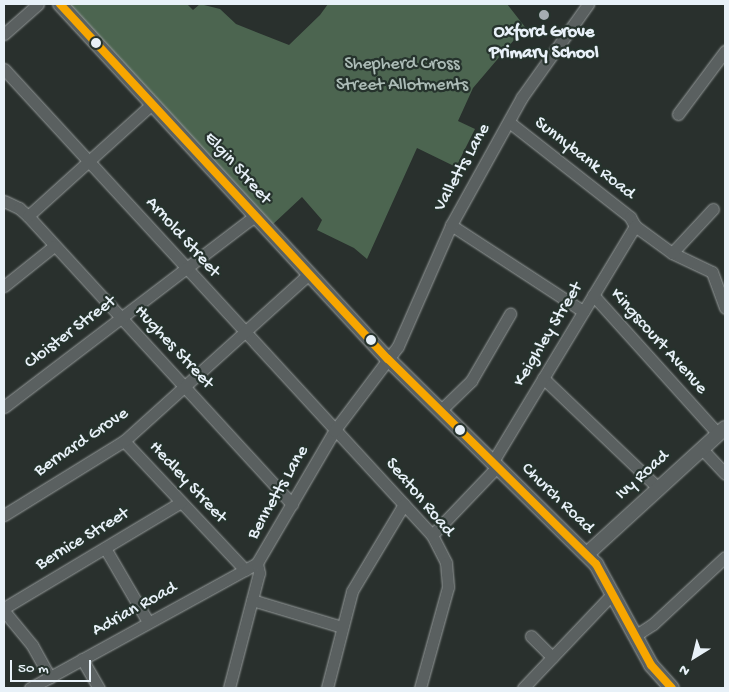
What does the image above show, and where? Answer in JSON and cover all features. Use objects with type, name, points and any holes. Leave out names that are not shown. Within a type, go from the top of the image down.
[{"type":"street","points":[[4,34],[38,4]]},
{"type":"street","name":"Elgin Street","points":[[60,4],[388,359]]},
{"type":"street","name":"Valletts Lane","points":[[388,359],[402,339],[451,225],[522,97],[588,4]]},
{"type":"street","points":[[678,114],[725,51]]},
{"type":"street","name":"Arnold Street","points":[[4,69],[334,431]]},
{"type":"street","points":[[28,216],[152,104]]},
{"type":"street","name":"Sunnybank Road","points":[[509,122],[630,217],[634,226],[672,253],[712,272],[725,308]]},
{"type":"street","name":"Hughes Street","points":[[4,201],[28,216],[292,504]]},
{"type":"street","points":[[672,253],[712,209]]},
{"type":"street","name":"Cloister Street","points":[[4,406],[254,216]]},
{"type":"street","points":[[451,225],[583,312]]},
{"type":"street","name":"Keighley Street","points":[[432,535],[495,465],[543,378],[634,226]]},
{"type":"street","points":[[4,286],[54,246]]},
{"type":"street","name":"Bernard Grove","points":[[4,515],[124,441],[245,334],[309,274]]},
{"type":"street","name":"Kingscourt Avenue","points":[[593,296],[722,431]]},
{"type":"street","points":[[441,410],[471,381],[510,314]]},
{"type":"street","name":"Church Road","points":[[388,359],[587,554],[600,569],[651,665],[672,688]]},
{"type":"street","name":"Bennetts Lane","points":[[229,688],[259,573],[257,563],[334,431],[388,359]]},
{"type":"street","points":[[543,378],[658,488]]},
{"type":"street","name":"Seaton Road","points":[[334,431],[432,535],[446,563],[448,587],[420,688]]},
{"type":"street","name":"Ivy Road","points":[[587,554],[722,431]]},
{"type":"street","name":"Hedley Street","points":[[124,441],[245,570]]},
{"type":"street","points":[[702,449],[725,474]]},
{"type":"street","name":"Bernice Street","points":[[4,609],[181,502]]},
{"type":"street","points":[[327,688],[352,592],[404,504]]},
{"type":"street","points":[[105,548],[148,622]]},
{"type":"street","points":[[636,634],[652,624],[725,557]]},
{"type":"street","name":"Adrian Road","points":[[30,688],[257,563]]},
{"type":"street","points":[[523,688],[613,593]]},
{"type":"street","points":[[252,600],[342,627]]},
{"type":"street","points":[[4,609],[32,645],[50,677]]},
{"type":"street","points":[[531,636],[552,657]]},
{"type":"street","points":[[82,659],[99,688]]},
{"type":"green space","name":"Shepherd Cross Street Allotments","points":[[61,4],[187,4],[193,10],[200,4],[220,9],[236,24],[289,45],[320,15],[328,4],[507,4],[525,27],[473,88],[458,121],[475,129],[456,167],[417,148],[367,259],[354,248],[317,230],[322,220],[302,197],[271,226]]},
{"type":"transit line","points":[[60,4],[388,359],[596,564],[651,665],[672,688]]},
{"type":"place","name":"Oxford Grove Primary School","points":[[544,15]]}]
